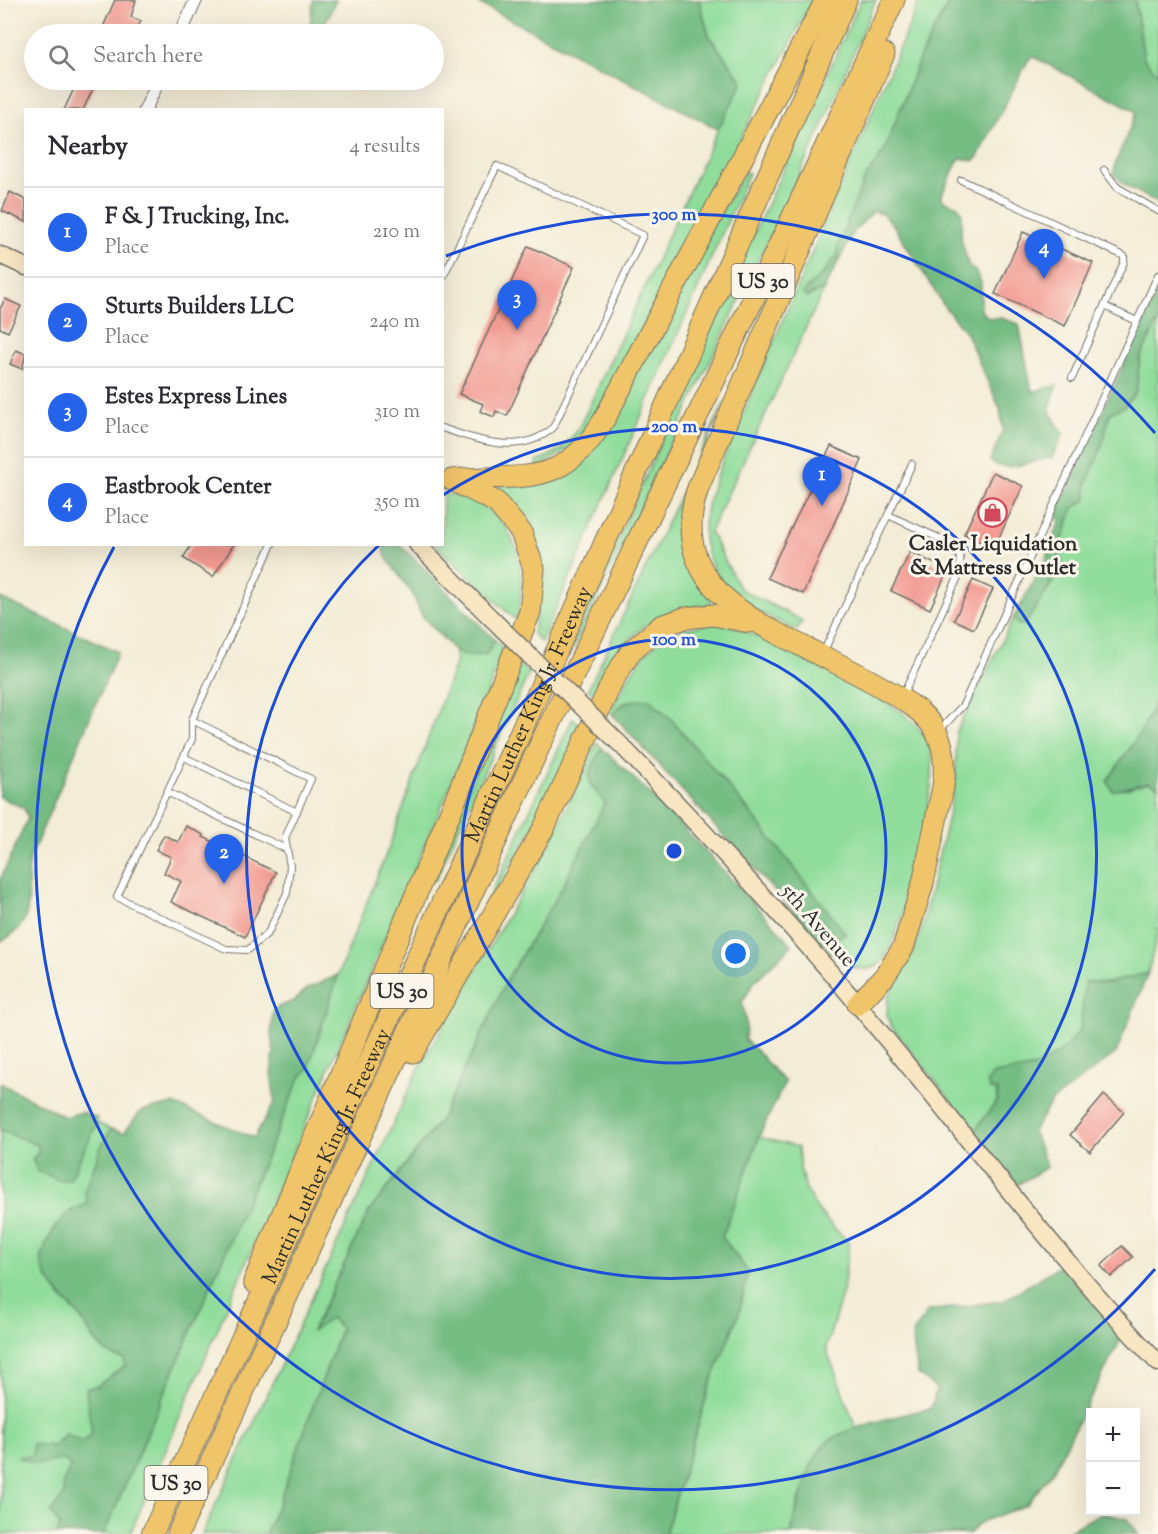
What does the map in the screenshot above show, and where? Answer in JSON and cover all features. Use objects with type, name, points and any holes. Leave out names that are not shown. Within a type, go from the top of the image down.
[{"type":"highway","points":[[447,479],[481,476],[516,478],[543,474],[564,464],[587,446],[605,418],[826,0]]},
{"type":"highway","name":"Martin Luther King Jr. Freeway","points":[[152,1534],[522,729],[846,0]]},
{"type":"highway","name":"Martin Luther King Jr. Freeway","points":[[178,1534],[540,746],[894,0]]},
{"type":"highway","points":[[858,1004],[895,962],[912,922],[943,787],[945,754],[938,732],[921,712],[901,699],[758,624],[716,591],[702,570],[692,532],[695,498],[907,0]]},
{"type":"highway","points":[[199,1433],[261,1263],[455,801],[530,612],[534,569],[521,532],[496,502],[447,479]]},
{"type":"highway","points":[[273,1326],[305,1283],[402,1074],[434,1014],[544,828],[625,658],[650,633],[685,618],[713,615],[758,624]]},
{"type":"street","points":[[185,24],[196,0]]},
{"type":"street","points":[[146,108],[154,90]]},
{"type":"street","points":[[0,255],[24,266]]},
{"type":"street","name":"5th Avenue","points":[[419,546],[622,747],[750,880],[858,1004],[1076,1271],[1158,1363]]},
{"type":"lane","points":[[444,275],[497,166],[643,235],[553,428],[540,438],[526,444],[484,441],[444,429]]},
{"type":"lane","points":[[1104,170],[1117,187],[1158,211]]},
{"type":"lane","points":[[961,180],[1124,256],[1124,262],[1072,378]]},
{"type":"lane","points":[[938,732],[963,705],[1158,275]]},
{"type":"lane","points":[[1104,306],[1137,321]]},
{"type":"lane","points":[[822,656],[912,464]]},
{"type":"lane","points":[[888,515],[954,545],[959,552],[961,562],[960,573],[901,699]]},
{"type":"lane","points":[[192,720],[309,777],[311,783],[285,838],[290,866],[287,893],[268,933],[248,950],[226,949],[117,897],[192,739],[192,720],[271,546]]},
{"type":"lane","points":[[184,757],[297,812]]},
{"type":"lane","points":[[167,792],[286,849]]},
{"type":"green space","points":[[313,0],[336,0],[325,24],[310,24]]},
{"type":"green space","points":[[473,0],[699,0],[709,36],[743,82],[718,129]]},
{"type":"green space","points":[[699,0],[813,0],[740,139],[705,212],[581,442],[537,468],[537,462],[561,449],[578,430],[718,129],[743,82],[709,36]]},
{"type":"green space","points":[[861,0],[876,0],[820,131],[573,649],[570,648],[723,301]]},
{"type":"green space","points":[[920,0],[950,0],[920,57],[885,150],[864,180],[838,245],[837,258],[806,288],[807,297],[824,289],[710,532],[740,589],[803,621],[796,630],[742,602],[721,581],[711,565],[706,549],[705,516],[722,462]]},
{"type":"green space","points":[[950,0],[1135,0],[1144,59],[1158,74],[1158,203],[1125,185],[1114,174],[1115,164],[1136,113],[1134,110],[1034,57],[1029,59],[977,158],[974,161],[961,158],[958,161],[942,194],[942,200],[958,206],[962,214],[961,239],[969,267],[975,271],[981,282],[981,311],[989,318],[1001,318],[1019,324],[1032,392],[1057,385],[1049,410],[1063,434],[1052,458],[1020,465],[1003,467],[990,461],[1003,430],[1000,409],[966,333],[944,306],[894,226],[884,215],[874,211],[854,231],[824,289],[807,297],[802,293],[826,271],[831,261],[837,258],[838,245],[864,180],[885,150],[920,57]]},
{"type":"green space","points":[[1135,0],[1158,0],[1158,74],[1144,59]]},
{"type":"green space","points":[[745,172],[749,173],[541,642],[533,634],[540,578],[538,549],[534,536],[513,510],[488,488],[559,477]]},
{"type":"green space","points":[[1158,289],[1158,321],[1140,359],[1136,392],[1124,407],[1110,413],[1101,449],[1086,485],[1087,499],[1073,508],[1059,550],[1063,565],[1025,624],[1019,625],[1014,617],[1046,559],[1060,521],[1056,513]]},
{"type":"green space","points":[[1158,321],[1158,692],[1139,735],[1113,772],[1126,789],[1149,782],[1158,787],[1158,932],[1148,973],[1108,983],[1086,982],[1083,1023],[1075,1038],[1066,1048],[1044,1063],[1031,1068],[1006,1074],[994,1074],[997,1101],[975,1131],[891,1026],[887,1016],[888,996],[912,955],[922,927],[956,778],[956,732],[1014,617],[1019,625],[1025,624],[1063,566],[1059,551],[1073,508],[1087,499],[1086,485],[1101,449],[1110,412],[1131,397],[1142,355]]},
{"type":"green space","points":[[725,401],[692,480],[694,576],[712,600],[710,605],[687,608],[668,614],[651,622],[638,632],[615,659],[596,697],[588,689]]},
{"type":"green space","points":[[444,494],[466,498],[485,508],[500,521],[511,537],[518,556],[521,577],[521,598],[516,620],[436,546],[444,546]]},
{"type":"green space","points":[[382,546],[401,546],[495,640],[486,655],[466,656],[454,650],[422,616],[412,593],[387,559]]},
{"type":"green space","points":[[0,598],[118,652],[30,858],[26,915],[13,934],[0,942],[0,880],[28,818],[24,808],[0,797]]},
{"type":"green space","points":[[722,623],[766,640],[872,694],[912,721],[928,743],[931,751],[932,778],[920,847],[896,934],[887,954],[878,965],[863,969],[855,968],[841,960],[823,944],[845,934],[749,811],[660,709],[649,699],[643,699],[620,706],[613,715],[610,712],[630,675],[651,648],[680,630],[699,625]]},
{"type":"green space","points":[[495,640],[504,650],[457,770],[130,1534],[104,1534],[299,1080],[308,1069],[338,975],[389,847],[456,661],[454,650],[466,656],[485,655]]},
{"type":"green space","points":[[519,664],[529,673],[435,881],[432,879]]},
{"type":"green space","points":[[1158,692],[1158,787],[1149,782],[1113,791],[1107,781],[1143,727]]},
{"type":"green space","points":[[649,699],[671,719],[749,811],[846,934],[823,944],[613,715],[620,706],[628,702]]},
{"type":"green space","points":[[573,718],[582,727],[537,821],[479,919]]},
{"type":"green space","points":[[597,743],[602,748],[589,777],[593,788],[605,803],[562,888],[509,976],[441,1119],[369,1212],[312,1331],[331,1318],[341,1328],[279,1502],[265,1534],[202,1534],[420,1066],[550,843]]},
{"type":"green space","points":[[602,748],[667,810],[792,945],[755,981],[742,1002],[746,1023],[745,1040],[785,1082],[759,1137],[722,1237],[748,1272],[739,1313],[710,1385],[665,1534],[265,1534],[279,1502],[341,1328],[331,1318],[312,1332],[369,1212],[441,1119],[509,976],[562,888],[605,803],[593,787],[589,777]]},
{"type":"green space","points":[[1148,973],[1116,1053],[1051,1102],[1033,1131],[1047,1167],[1017,1185],[975,1131],[997,1101],[998,1090],[990,1090],[987,1081],[994,1074],[1036,1067],[1062,1051],[1080,1030],[1085,982],[1108,983]]},
{"type":"green space","points":[[338,975],[308,1069],[299,1080],[104,1534],[57,1534],[60,1526],[51,1512],[64,1495],[63,1483],[71,1466],[64,1460],[36,1464],[17,1457],[32,1456],[32,1444],[54,1446],[66,1434],[83,1442],[92,1434],[86,1389],[97,1386],[125,1366],[124,1359],[109,1354],[103,1349],[80,1317],[49,1281],[44,1272],[42,1256],[49,1238],[68,1213],[88,1203],[84,1192],[101,1147],[111,1129],[124,1133],[141,1111],[174,1104],[254,1138],[275,1101],[271,1074],[274,1052],[271,1034],[273,1012],[278,1007],[294,1001],[307,989]]},
{"type":"green space","points":[[0,1083],[65,1117],[82,1112],[97,1118],[97,1123],[70,1179],[61,1181],[37,1171],[32,1159],[39,1152],[38,1145],[0,1130]]},
{"type":"green space","points":[[97,1123],[111,1129],[101,1147],[88,1203],[69,1212],[54,1228],[41,1258],[60,1297],[79,1315],[94,1340],[105,1351],[125,1359],[125,1366],[97,1386],[86,1389],[92,1434],[83,1443],[66,1434],[54,1446],[32,1445],[32,1456],[64,1460],[71,1466],[63,1483],[64,1495],[51,1512],[60,1526],[57,1534],[1,1534],[0,1130],[38,1145],[39,1152],[70,1179]]},
{"type":"green space","points":[[759,1137],[798,1147],[799,1163],[806,1189],[827,1221],[849,1242],[843,1291],[826,1348],[856,1428],[822,1446],[798,1502],[791,1534],[665,1534],[710,1385],[739,1313],[748,1272],[722,1237]]},
{"type":"green space","points":[[1061,1265],[1122,1337],[1053,1471],[1026,1505],[981,1522],[969,1534],[791,1534],[807,1476],[822,1447],[830,1440],[856,1428],[931,1408],[937,1389],[918,1374],[912,1335],[928,1311],[1003,1301]]},
{"type":"green space","points":[[1096,1516],[1114,1516],[1127,1519],[1139,1534],[1063,1534]]},
{"type":"building","points":[[115,0],[136,0],[131,17],[141,21],[139,24],[104,24]]},
{"type":"building","points":[[73,90],[92,90],[84,108],[65,108]]},
{"type":"building","points":[[10,192],[24,199],[24,221],[2,211]]},
{"type":"building","points":[[1023,232],[1093,263],[1065,326],[995,294]]},
{"type":"building","points":[[528,246],[574,267],[507,416],[496,411],[494,417],[480,411],[483,404],[459,394]]},
{"type":"building","points":[[5,299],[21,306],[8,332],[0,328],[0,309]]},
{"type":"building","points":[[16,350],[24,353],[22,369],[10,364]]},
{"type":"building","points":[[831,446],[862,460],[803,594],[767,578]]},
{"type":"building","name":"Casler Liquidation & Mattress Outlet","points":[[993,472],[1023,486],[994,548],[964,534]]},
{"type":"building","points":[[191,546],[233,546],[213,577],[183,558]]},
{"type":"building","points":[[910,552],[948,570],[930,609],[891,591]]},
{"type":"building","points":[[973,580],[993,589],[974,629],[954,620]]},
{"type":"building","points":[[186,826],[204,835],[203,837],[276,872],[245,937],[171,902],[181,881],[164,873],[171,857],[156,850],[164,835],[178,842]]},
{"type":"building","points":[[1104,1095],[1124,1112],[1090,1152],[1070,1135]]},
{"type":"building","points":[[1122,1246],[1133,1257],[1111,1277],[1101,1266]]},
{"type":"place","name":"Eastbrook Center","points":[[1044,279]]},
{"type":"place","name":"Estes Express Lines","points":[[517,330]]},
{"type":"place","name":"F & J Trucking, Inc.","points":[[822,506]]},
{"type":"place","name":"Casler Liquidation & Mattress Outlet","points":[[993,512]]},
{"type":"place","name":"Sturts Builders LLC","points":[[224,884]]}]
